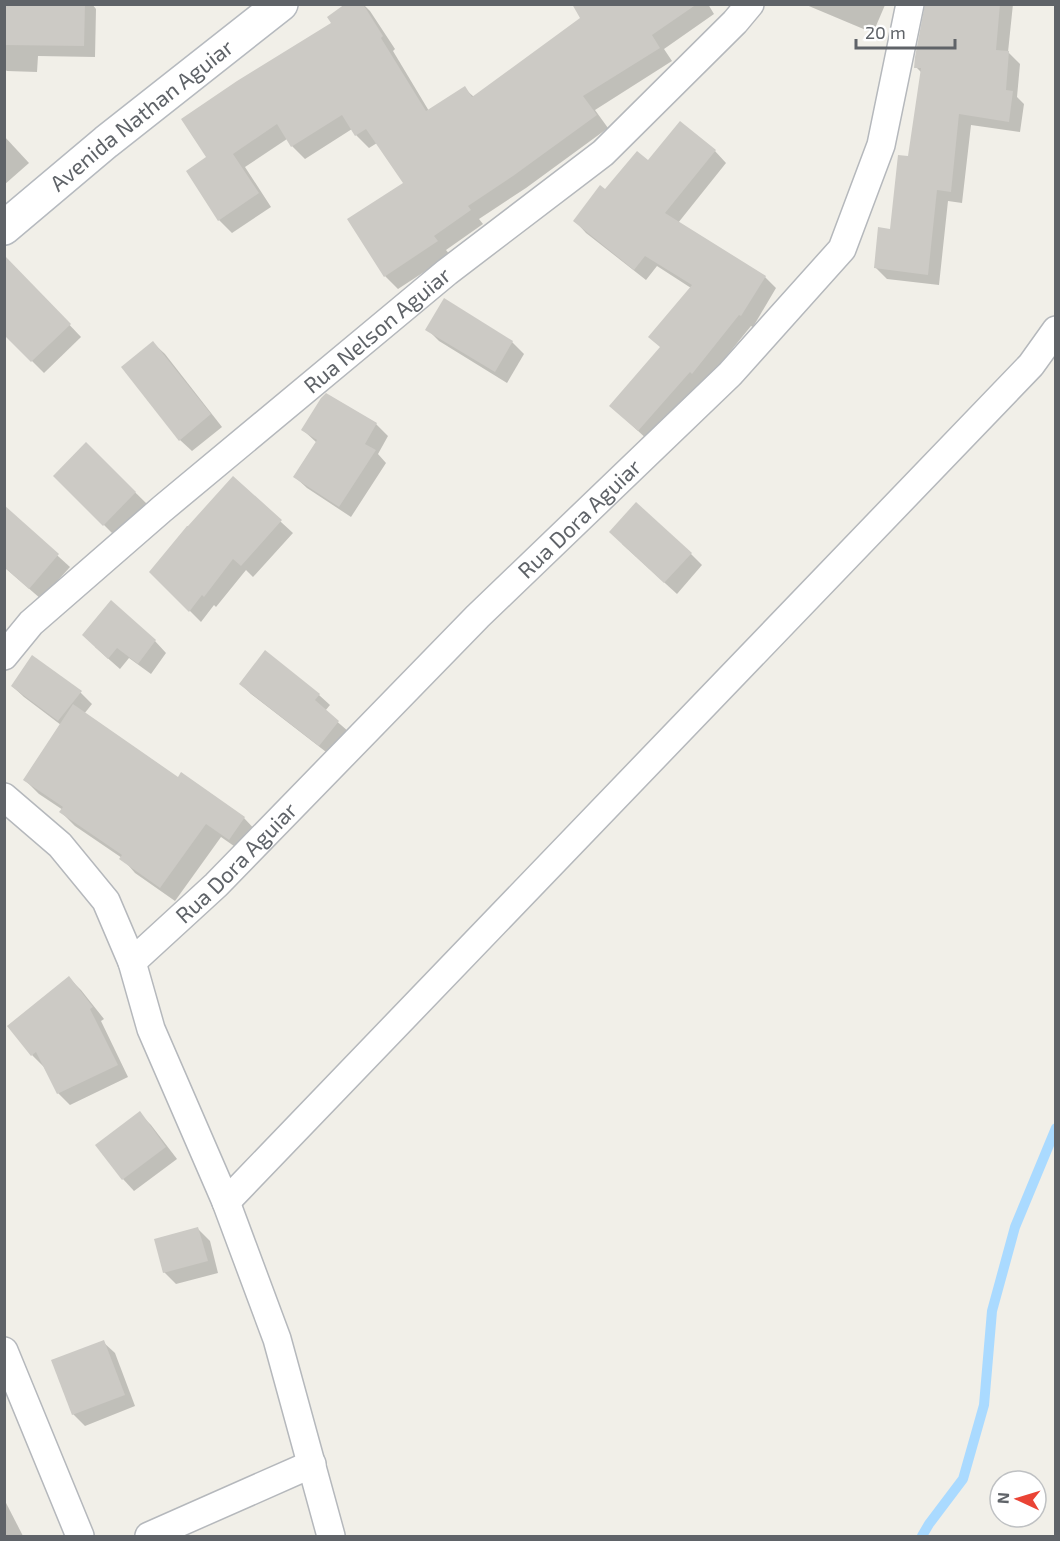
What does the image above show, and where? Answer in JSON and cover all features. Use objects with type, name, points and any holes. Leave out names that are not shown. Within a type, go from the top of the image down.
[{"type":"main road","name":"Avenida Nathan Aguiar","points":[[4,228],[106,142],[248,16],[281,4]]},
{"type":"street","name":"Rua Nelson Aguiar","points":[[4,656],[31,623],[162,509],[447,272],[603,153],[735,22],[750,4]]},
{"type":"street","name":"Rua Dora Aguiar","points":[[132,962],[216,885],[478,616],[730,374],[842,249],[881,145],[910,4]]},
{"type":"street","points":[[226,1202],[1031,365],[1056,330]]},
{"type":"street","points":[[4,797],[60,845],[106,901],[132,962],[151,1029],[226,1202],[277,1339],[331,1536]]},
{"type":"street","points":[[4,1351],[80,1536]]},
{"type":"street","points":[[149,1536],[312,1464]]},
{"type":"building","points":[[4,4],[85,4],[84,46],[4,45]]},
{"type":"building","points":[[345,4],[363,4],[426,111],[465,86],[472,97],[580,18],[572,4],[697,4],[652,35],[660,48],[583,96],[597,115],[468,206],[471,210],[434,236],[438,241],[384,277],[347,219],[403,183],[366,129],[355,136],[342,115],[291,147],[277,124],[233,154],[259,193],[218,221],[186,171],[206,157],[181,119],[237,81],[331,23],[327,17]]},
{"type":"building","points":[[925,4],[1000,4],[996,50],[1009,51],[1006,90],[1013,91],[1009,122],[959,114],[951,192],[937,190],[928,275],[874,268],[878,227],[890,229],[898,155],[908,156],[921,68],[914,68],[915,57]]},
{"type":"building","points":[[680,121],[716,150],[665,213],[766,276],[741,316],[739,315],[692,374],[690,372],[638,431],[609,406],[660,347],[648,337],[692,285],[645,256],[634,270],[573,221],[600,185],[605,189],[637,151],[648,160]]},
{"type":"building","points":[[4,255],[71,324],[31,362],[4,335]]},
{"type":"building","points":[[444,298],[513,341],[495,372],[425,330]]},
{"type":"building","points":[[153,341],[211,414],[179,441],[121,367]]},
{"type":"building","points":[[326,393],[377,423],[365,444],[376,450],[339,507],[293,477],[317,440],[301,430]]},
{"type":"building","points":[[86,442],[136,492],[103,526],[53,476]]},
{"type":"building","points":[[233,476],[282,520],[241,566],[233,559],[204,597],[202,595],[189,612],[149,572]]},
{"type":"building","points":[[636,502],[692,553],[664,583],[609,532]]},
{"type":"building","points":[[4,505],[59,554],[29,589],[4,567]]},
{"type":"building","points":[[111,600],[156,640],[138,664],[117,648],[108,659],[82,635]]},
{"type":"building","points":[[265,650],[320,694],[315,700],[339,721],[319,746],[239,684]]},
{"type":"building","points":[[32,655],[82,691],[58,721],[11,686]]},
{"type":"building","points":[[73,704],[178,777],[181,772],[245,817],[229,840],[206,824],[160,888],[119,859],[122,855],[59,812],[63,807],[23,780]]},
{"type":"building","points":[[69,976],[93,1007],[90,1009],[118,1065],[57,1094],[36,1052],[31,1056],[7,1026]]},
{"type":"building","points":[[140,1111],[166,1147],[122,1180],[95,1145]]},
{"type":"building","points":[[198,1227],[208,1261],[163,1273],[154,1239]]},
{"type":"building","points":[[104,1340],[125,1395],[72,1415],[51,1360]]},
{"type":"waterway","points":[[922,1536],[963,1479],[984,1405],[992,1311],[1015,1227],[1056,1128]]}]
